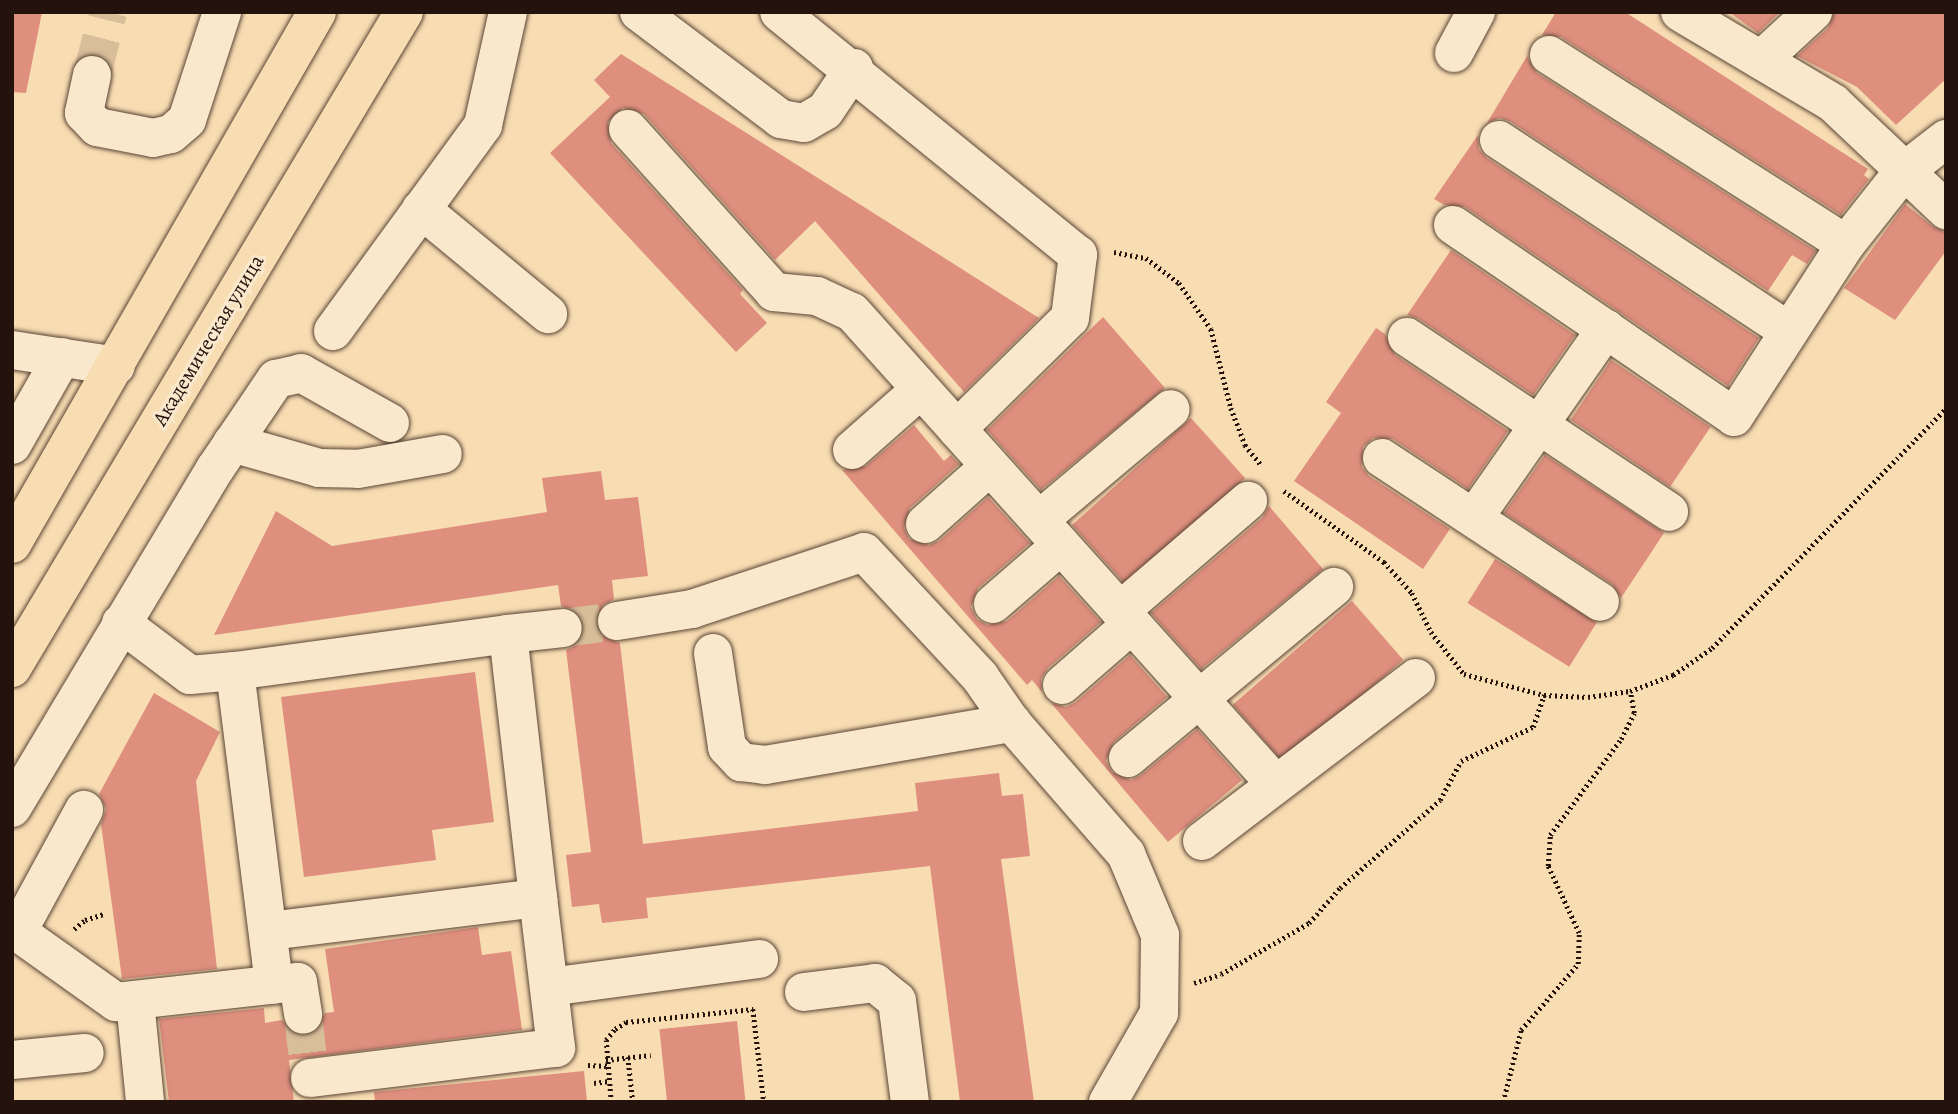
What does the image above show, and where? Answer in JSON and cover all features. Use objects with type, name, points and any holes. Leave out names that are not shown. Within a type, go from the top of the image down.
[{"type":"main road","points":[[12,544],[317,12]]},
{"type":"main road","name":"Академическая улица","points":[[12,668],[404,12]]},
{"type":"street","points":[[92,75],[84,113],[97,127],[153,138],[171,134],[187,120],[222,12]]},
{"type":"street","points":[[333,331],[482,125],[508,12]]},
{"type":"street","points":[[639,12],[781,119],[804,123],[825,111],[854,68]]},
{"type":"street","points":[[779,12],[854,68],[1079,255],[1070,318],[957,429]]},
{"type":"street","points":[[1454,53],[1476,12]]},
{"type":"street","points":[[1761,60],[1813,12]]},
{"type":"street","points":[[1690,14],[1833,103],[1908,169],[1946,210]]},
{"type":"street","points":[[1549,55],[1846,244]]},
{"type":"street","points":[[628,129],[774,292],[817,296],[852,312],[1275,784]]},
{"type":"street","points":[[1453,225],[1734,417],[1846,244],[1908,169],[1946,139]]},
{"type":"street","points":[[1499,140],[1789,331]]},
{"type":"street","points":[[421,209],[548,314]]},
{"type":"street","points":[[1474,518],[1606,329]]},
{"type":"street","points":[[1407,337],[1669,512]]},
{"type":"street","points":[[12,351],[116,366]]},
{"type":"street","points":[[12,445],[62,357]]},
{"type":"street","points":[[12,808],[121,623],[232,443],[276,379],[302,373],[390,423]]},
{"type":"street","points":[[852,450],[920,390]]},
{"type":"street","points":[[993,604],[1050,532],[1171,410]]},
{"type":"street","points":[[232,443],[319,468],[358,469],[443,454]]},
{"type":"street","points":[[1382,458],[1600,602]]},
{"type":"street","points":[[925,524],[990,466]]},
{"type":"street","points":[[1062,684],[1126,618],[1248,501]]},
{"type":"street","points":[[617,621],[692,610],[864,552],[981,677],[1012,723],[1126,854],[1160,935],[1159,1013],[1108,1102]]},
{"type":"street","points":[[1128,758],[1334,587]]},
{"type":"street","points":[[121,623],[190,675],[563,628]]},
{"type":"street","points":[[310,1079],[556,1048],[508,634]]},
{"type":"street","points":[[713,653],[727,747],[741,762],[765,765],[1012,723]]},
{"type":"street","points":[[235,671],[274,985]]},
{"type":"street","points":[[1202,841],[1416,678]]},
{"type":"street","points":[[84,810],[15,930],[116,1002],[299,982],[303,1015]]},
{"type":"street","points":[[269,931],[538,898]]},
{"type":"street","points":[[549,987],[759,959]]},
{"type":"street","points":[[804,992],[875,983],[897,1001],[910,1102]]},
{"type":"street","points":[[135,1001],[145,1102]]},
{"type":"street","points":[[12,1060],[85,1053]]},
{"type":"path","points":[[1503,1102],[1521,1030],[1578,964],[1579,933],[1548,866],[1550,835],[1621,739],[1634,713],[1630,691]]},
{"type":"path","points":[[1160,993],[1221,974],[1309,923],[1340,888],[1440,800],[1461,761],[1533,727],[1544,695]]},
{"type":"path","points":[[611,1102],[606,1040],[626,1022],[753,1009],[764,1102]]},
{"type":"path","points":[[594,1068],[628,1058],[652,1055]]},
{"type":"path","points":[[628,1058],[633,1102]]},
{"type":"path","points":[[594,1083],[609,1081]]},
{"type":"building","points":[[12,12],[42,12],[26,93],[12,92]]},
{"type":"building","points":[[1556,12],[1625,12],[1868,169],[1864,175],[1869,179],[1841,215],[1561,37],[1542,35]]},
{"type":"building","points":[[1729,12],[1780,12],[1758,33]]},
{"type":"building","points":[[1834,12],[1946,12],[1946,79],[1896,125],[1857,87],[1797,56],[1828,28]]},
{"type":"building","points":[[621,54],[1039,318],[964,392],[815,221],[775,260],[644,114],[623,108],[608,122],[611,143],[743,290],[740,294],[767,323],[736,352],[550,153],[610,97],[594,80]]},
{"type":"building","points":[[1527,56],[1537,73],[1816,251],[1807,264],[1792,255],[1768,291],[1511,122],[1500,118],[1487,123]]},
{"type":"building","points":[[1478,135],[1479,149],[1487,158],[1759,338],[1728,386],[1465,207],[1444,205],[1434,199]]},
{"type":"building","points":[[1905,204],[1932,226],[1946,232],[1946,251],[1895,320],[1844,288]]},
{"type":"building","points":[[1451,250],[1575,335],[1533,395],[1419,319],[1407,315]]},
{"type":"building","points":[[1103,317],[1165,388],[1041,490],[987,430]]},
{"type":"building","points":[[1376,328],[1385,334],[1395,355],[1508,431],[1468,489],[1393,439],[1373,438],[1363,447],[1362,467],[1369,476],[1450,529],[1423,569],[1294,481],[1341,413],[1326,402]]},
{"type":"building","points":[[1611,360],[1710,427],[1670,487],[1571,420]]},
{"type":"building","points":[[1191,418],[1245,478],[1126,585],[1072,525]]},
{"type":"building","points":[[914,425],[944,461],[951,455],[959,464],[910,508],[904,528],[909,539],[929,545],[939,541],[988,497],[1030,543],[978,588],[971,607],[977,619],[987,625],[1007,621],[1059,576],[1101,622],[1048,668],[1041,679],[1042,692],[1032,680],[1027,685],[842,470],[866,466]]},
{"type":"building","points":[[1545,455],[1664,533],[1621,598],[1612,584],[1504,513]]},
{"type":"building","points":[[601,471],[605,500],[638,497],[648,576],[612,580],[614,599],[603,605],[595,624],[601,635],[620,643],[643,844],[918,811],[915,783],[999,773],[1002,796],[1023,794],[1030,856],[1001,859],[1034,1102],[960,1102],[930,866],[646,898],[648,918],[602,923],[599,904],[572,907],[566,855],[591,852],[566,650],[576,645],[585,626],[580,615],[561,606],[558,585],[214,635],[276,511],[332,546],[547,512],[542,478]]},
{"type":"building","points":[[1269,506],[1323,569],[1201,669],[1151,613],[1262,518]]},
{"type":"building","points":[[1495,559],[1597,623],[1569,667],[1467,603]]},
{"type":"building","points":[[1352,601],[1403,660],[1284,764],[1233,705]]},
{"type":"building","points":[[1130,655],[1167,697],[1114,742],[1106,761],[1112,772],[1131,780],[1141,775],[1197,729],[1242,780],[1168,842],[1051,703],[1066,707],[1076,702]]},
{"type":"building","points":[[475,672],[494,822],[432,830],[436,860],[304,877],[281,697]]},
{"type":"building","points":[[154,693],[220,732],[196,781],[217,969],[122,979],[101,824],[106,809],[99,794]]},
{"type":"building","points":[[478,927],[482,955],[511,951],[522,1030],[289,1060],[294,1102],[169,1102],[159,1019],[264,1008],[265,1023],[282,1020],[294,1035],[307,1036],[317,1032],[325,1013],[334,1012],[325,949]]},
{"type":"building","points":[[737,1021],[745,1102],[667,1102],[659,1029]]},
{"type":"building","points":[[584,1071],[587,1102],[375,1102],[374,1092]]},
{"type":"tunnel","points":[[92,75],[108,12]]},
{"type":"tunnel","points":[[563,628],[617,621]]},
{"type":"tunnel","points":[[303,1015],[308,1058]]}]
